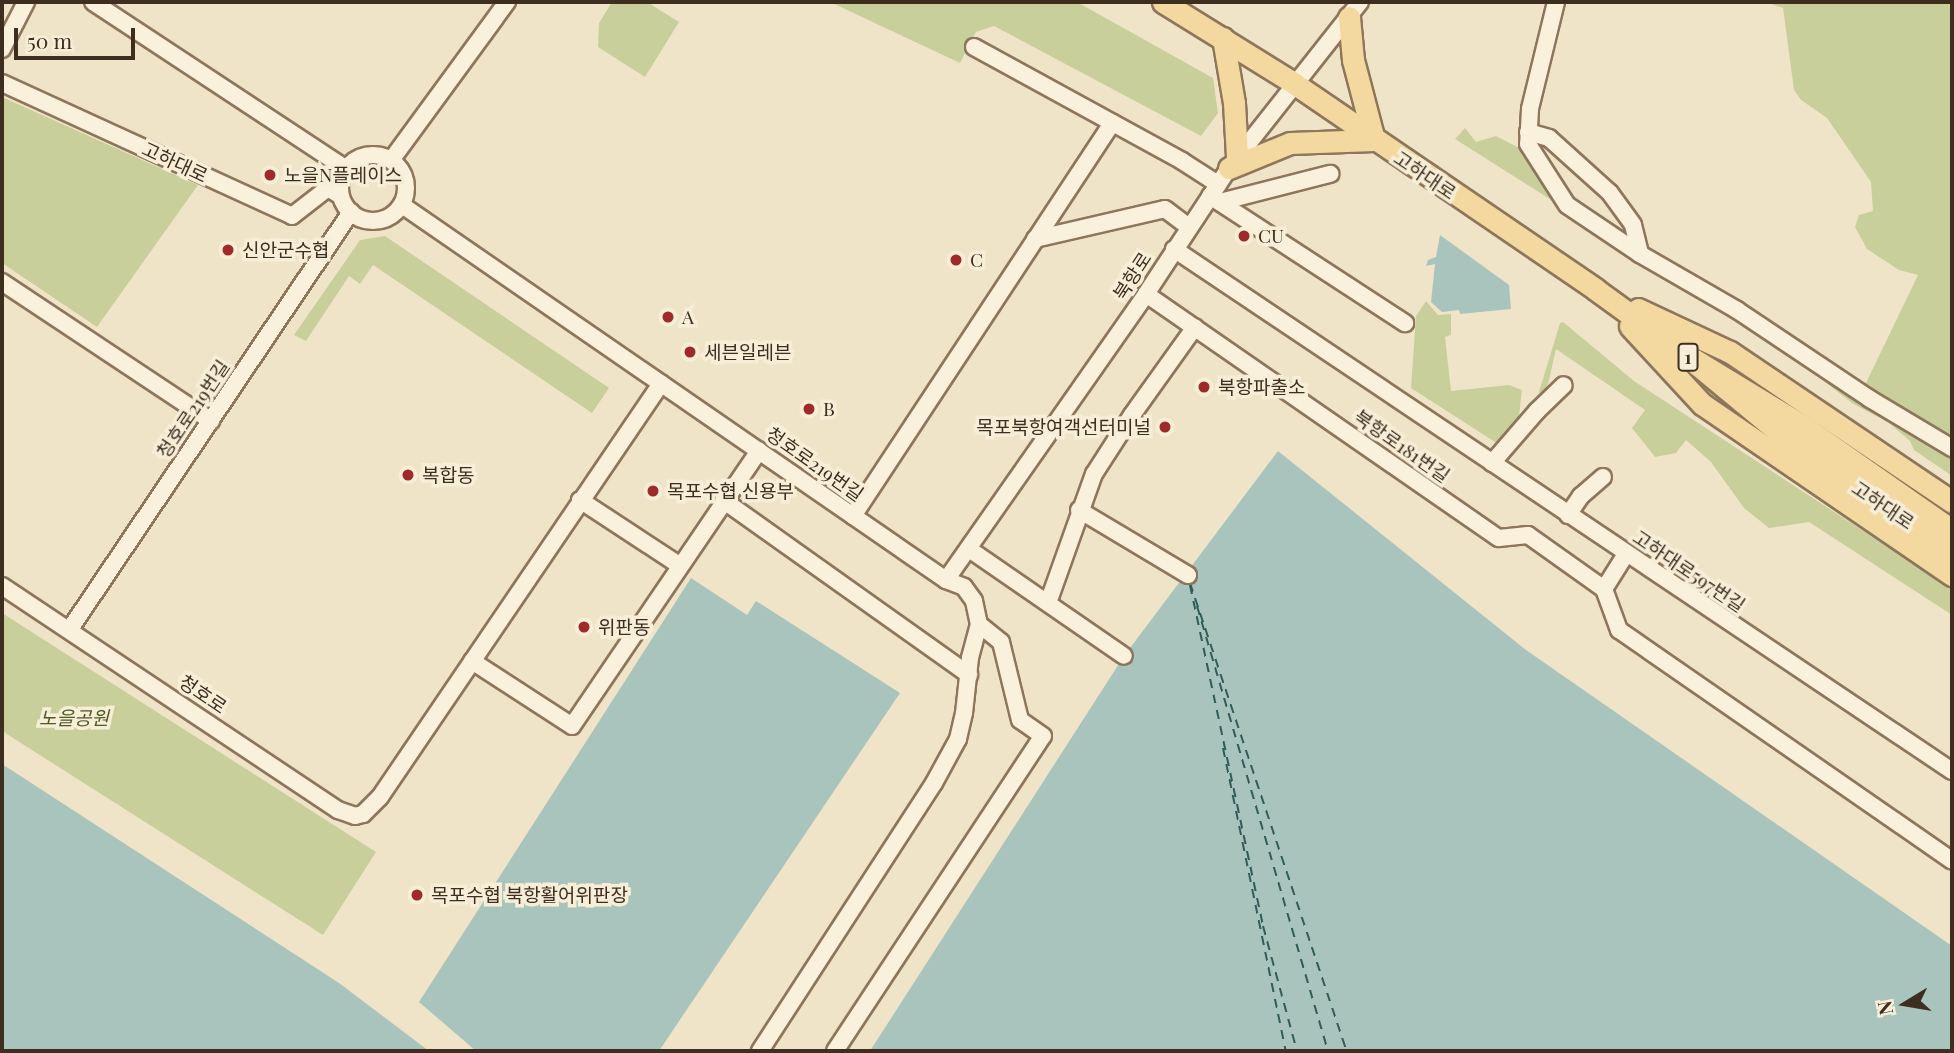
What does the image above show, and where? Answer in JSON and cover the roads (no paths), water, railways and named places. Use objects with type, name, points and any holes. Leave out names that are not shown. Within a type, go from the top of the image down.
[{"type":"main road","name":"고하대로","points":[[1163,2],[1295,84],[1374,141],[1595,289],[1683,353],[1788,440],[1952,553]]},
{"type":"main road","points":[[1223,181],[1290,143],[1374,141],[1353,60],[1355,9]]},
{"type":"main road","points":[[1223,38],[1234,103],[1223,181]]},
{"type":"main road","points":[[1595,289],[1730,352],[1952,502]]},
{"type":"main road","points":[[1595,289],[1702,404],[1952,575]]},
{"type":"main road","name":"고하대로","points":[[1683,353],[1800,424],[1952,530]]},
{"type":"street","points":[[2,49],[26,2]]},
{"type":"street","points":[[93,2],[346,169]]},
{"type":"street","points":[[393,159],[507,2]]},
{"type":"street","points":[[1556,2],[1530,109],[1528,144],[1567,205],[1640,254],[1737,310],[1870,399],[1952,448]]},
{"type":"street","name":"북항로","points":[[946,580],[1146,294],[1189,226],[1355,9]]},
{"type":"street","points":[[974,47],[1223,181],[1405,323]]},
{"type":"street","name":"고하대로","points":[[2,83],[292,216],[328,188],[341,196]]},
{"type":"street","points":[[853,516],[1112,123]]},
{"type":"street","points":[[1528,135],[1549,138],[1610,193],[1633,225],[1640,254]]},
{"type":"street","points":[[369,155],[393,159],[406,183],[402,205],[385,219],[374,222],[356,217],[341,196],[341,179],[346,169],[358,159],[369,155]]},
{"type":"street","points":[[1223,181],[1331,174]]},
{"type":"street","name":"청호로219번길","points":[[402,205],[946,580],[964,587],[974,601],[979,624]]},
{"type":"street","points":[[1035,239],[1165,209],[1189,226]]},
{"type":"street","name":"청호로219번길","points":[[70,629],[351,212]]},
{"type":"street","name":"고하대로597번길","points":[[1174,249],[1952,771]]},
{"type":"street","points":[[2,282],[211,421]]},
{"type":"street","name":"북항로181번길","points":[[1146,294],[1499,538],[1528,535],[1604,589]]},
{"type":"street","points":[[1048,603],[1079,510],[1100,464],[1195,327]]},
{"type":"street","points":[[661,384],[472,661],[572,726],[723,500],[759,451]]},
{"type":"street","points":[[1492,463],[1537,411],[1564,385]]},
{"type":"street","points":[[1568,515],[1581,496],[1604,477]]},
{"type":"street","points":[[580,500],[680,565]]},
{"type":"street","points":[[723,500],[969,675]]},
{"type":"street","points":[[1079,510],[1188,575]]},
{"type":"street","points":[[969,549],[1124,656]]},
{"type":"street","points":[[1626,554],[1604,589],[1619,630],[1952,861]]},
{"type":"street","name":"청호로","points":[[2,586],[338,810],[355,816],[363,814],[380,797],[472,661]]},
{"type":"street","points":[[760,1051],[934,783],[958,738],[970,658],[979,624],[1000,642],[1020,719],[1043,736],[835,1051]]},
{"type":"water","points":[[1440,235],[1509,285],[1511,309],[1460,314],[1459,310],[1442,312],[1431,302],[1435,264],[1426,266],[1428,260],[1436,257]]},
{"type":"water","points":[[1278,451],[1526,650],[1952,946],[1952,1051],[870,1051],[1124,656]]},
{"type":"water","points":[[691,578],[747,615],[756,601],[900,693],[659,1051],[476,1051],[419,1002]]},
{"type":"water","points":[[2,764],[339,983],[429,1051],[2,1051]]},
{"type":"place","name":"노을N플레이스","points":[[270,175]]},
{"type":"place","name":"CU","points":[[1244,236]]},
{"type":"place","name":"신안군수협","points":[[228,250]]},
{"type":"place","name":"C","points":[[956,260]]},
{"type":"place","name":"A","points":[[668,317]]},
{"type":"place","name":"세븐일레븐","points":[[690,352]]},
{"type":"place","name":"북항파출소","points":[[1204,387]]},
{"type":"place","name":"B","points":[[809,409]]},
{"type":"place","name":"목포북항여객선터미널","points":[[1165,427]]},
{"type":"place","name":"복합동","points":[[408,475]]},
{"type":"place","name":"목포수협 신용부","points":[[653,491]]},
{"type":"place","name":"위판동","points":[[584,627]]},
{"type":"place","name":"목포수협 북항활어위판장","points":[[417,895]]},
{"type":"park label","name":"노을공원","points":[[74,718]]}]
